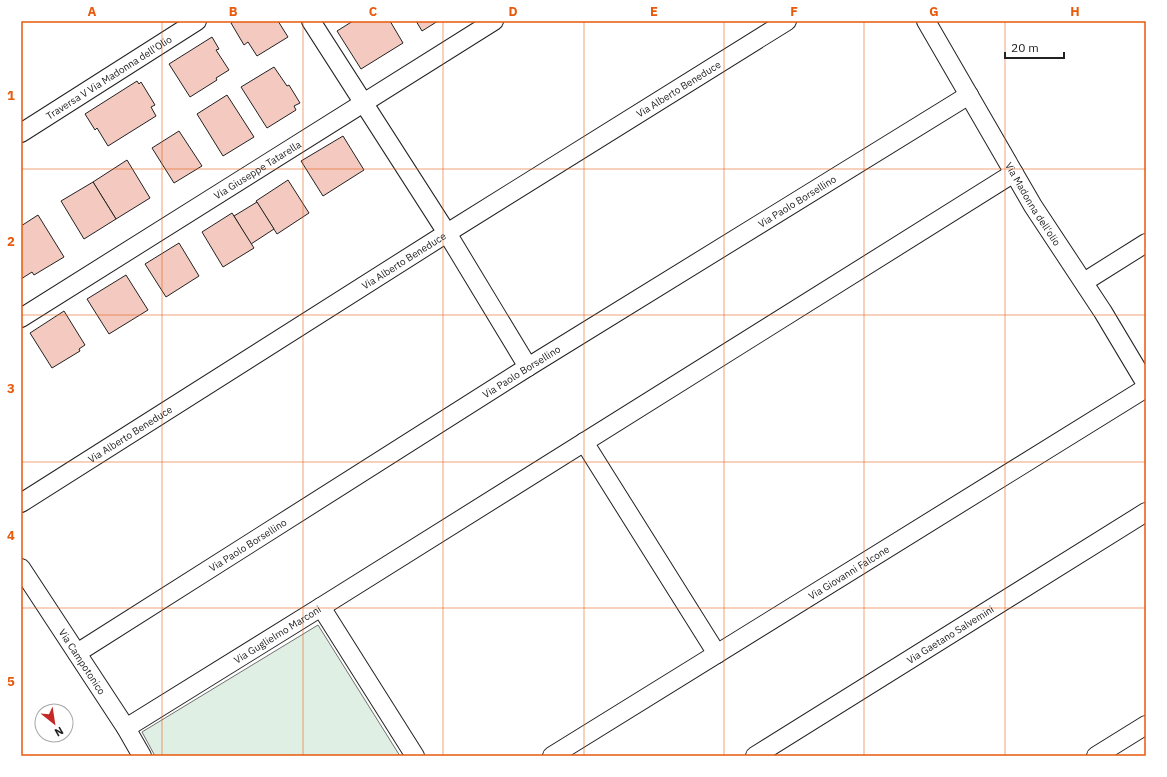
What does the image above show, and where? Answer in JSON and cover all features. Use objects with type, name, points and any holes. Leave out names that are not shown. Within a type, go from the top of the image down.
[{"type":"street","name":"Traversa V Via Madonna dell'Olio","points":[[21,133],[197,21]]},
{"type":"street","points":[[310,21],[447,233],[528,367]]},
{"type":"street","name":"Via Giuseppe Tatarella","points":[[21,318],[494,21]]},
{"type":"street","name":"Via Alberto Beneduce","points":[[21,503],[447,233],[787,21]]},
{"type":"street","name":"Via Madonna dell'olio","points":[[926,21],[1033,206],[1084,282],[1146,384]]},
{"type":"street","name":"Via Paolo Borsellino","points":[[77,653],[528,367],[969,95]]},
{"type":"street","points":[[321,607],[1014,173]]},
{"type":"street","points":[[1084,282],[1146,243]]},
{"type":"street","name":"Via Giovanni Falcone","points":[[552,756],[1146,388]]},
{"type":"street","points":[[584,442],[717,654]]},
{"type":"street","name":"Via Gaetano Salvemini","points":[[755,756],[1146,512]]},
{"type":"street","name":"Via Campotonico","points":[[21,568],[126,728],[142,756]]},
{"type":"street","name":"Via Guglielmo Marconi","points":[[126,728],[321,607],[415,756]]},
{"type":"street","points":[[1096,756],[1146,725]]},
{"type":"green space","points":[[318,625],[400,756],[155,756],[142,732]]},
{"type":"building","points":[[234,21],[278,21],[288,37],[257,56],[248,42],[244,45],[231,23]]},
{"type":"building","points":[[353,21],[390,21],[403,43],[361,69],[337,31]]},
{"type":"building","points":[[416,21],[438,21],[422,31]]},
{"type":"building","points":[[212,37],[219,49],[216,50],[229,70],[216,78],[217,80],[190,97],[169,64]]},
{"type":"building","points":[[274,67],[287,86],[289,85],[300,103],[294,106],[296,110],[267,128],[241,87]]},
{"type":"building","points":[[137,81],[139,84],[141,82],[155,105],[151,107],[156,116],[108,146],[97,128],[95,130],[85,114]]},
{"type":"building","points":[[227,95],[254,137],[223,156],[197,114]]},
{"type":"building","points":[[179,131],[202,166],[174,183],[152,148]]},
{"type":"building","points":[[343,136],[364,170],[323,196],[301,161]]},
{"type":"building","points":[[127,160],[150,198],[116,219],[93,182]]},
{"type":"building","points":[[288,180],[309,213],[277,234],[256,201]]},
{"type":"building","points":[[93,182],[116,219],[84,239],[61,201]]},
{"type":"building","points":[[257,202],[274,229],[251,244],[234,216]]},
{"type":"building","points":[[232,213],[254,248],[223,267],[202,232]]},
{"type":"building","points":[[38,215],[64,257],[34,275],[32,272],[21,279],[21,226]]},
{"type":"building","points":[[179,243],[199,276],[166,297],[145,264]]},
{"type":"building","points":[[126,275],[148,310],[109,334],[87,299]]},
{"type":"building","points":[[64,311],[85,345],[79,349],[80,351],[52,368],[30,333]]}]
